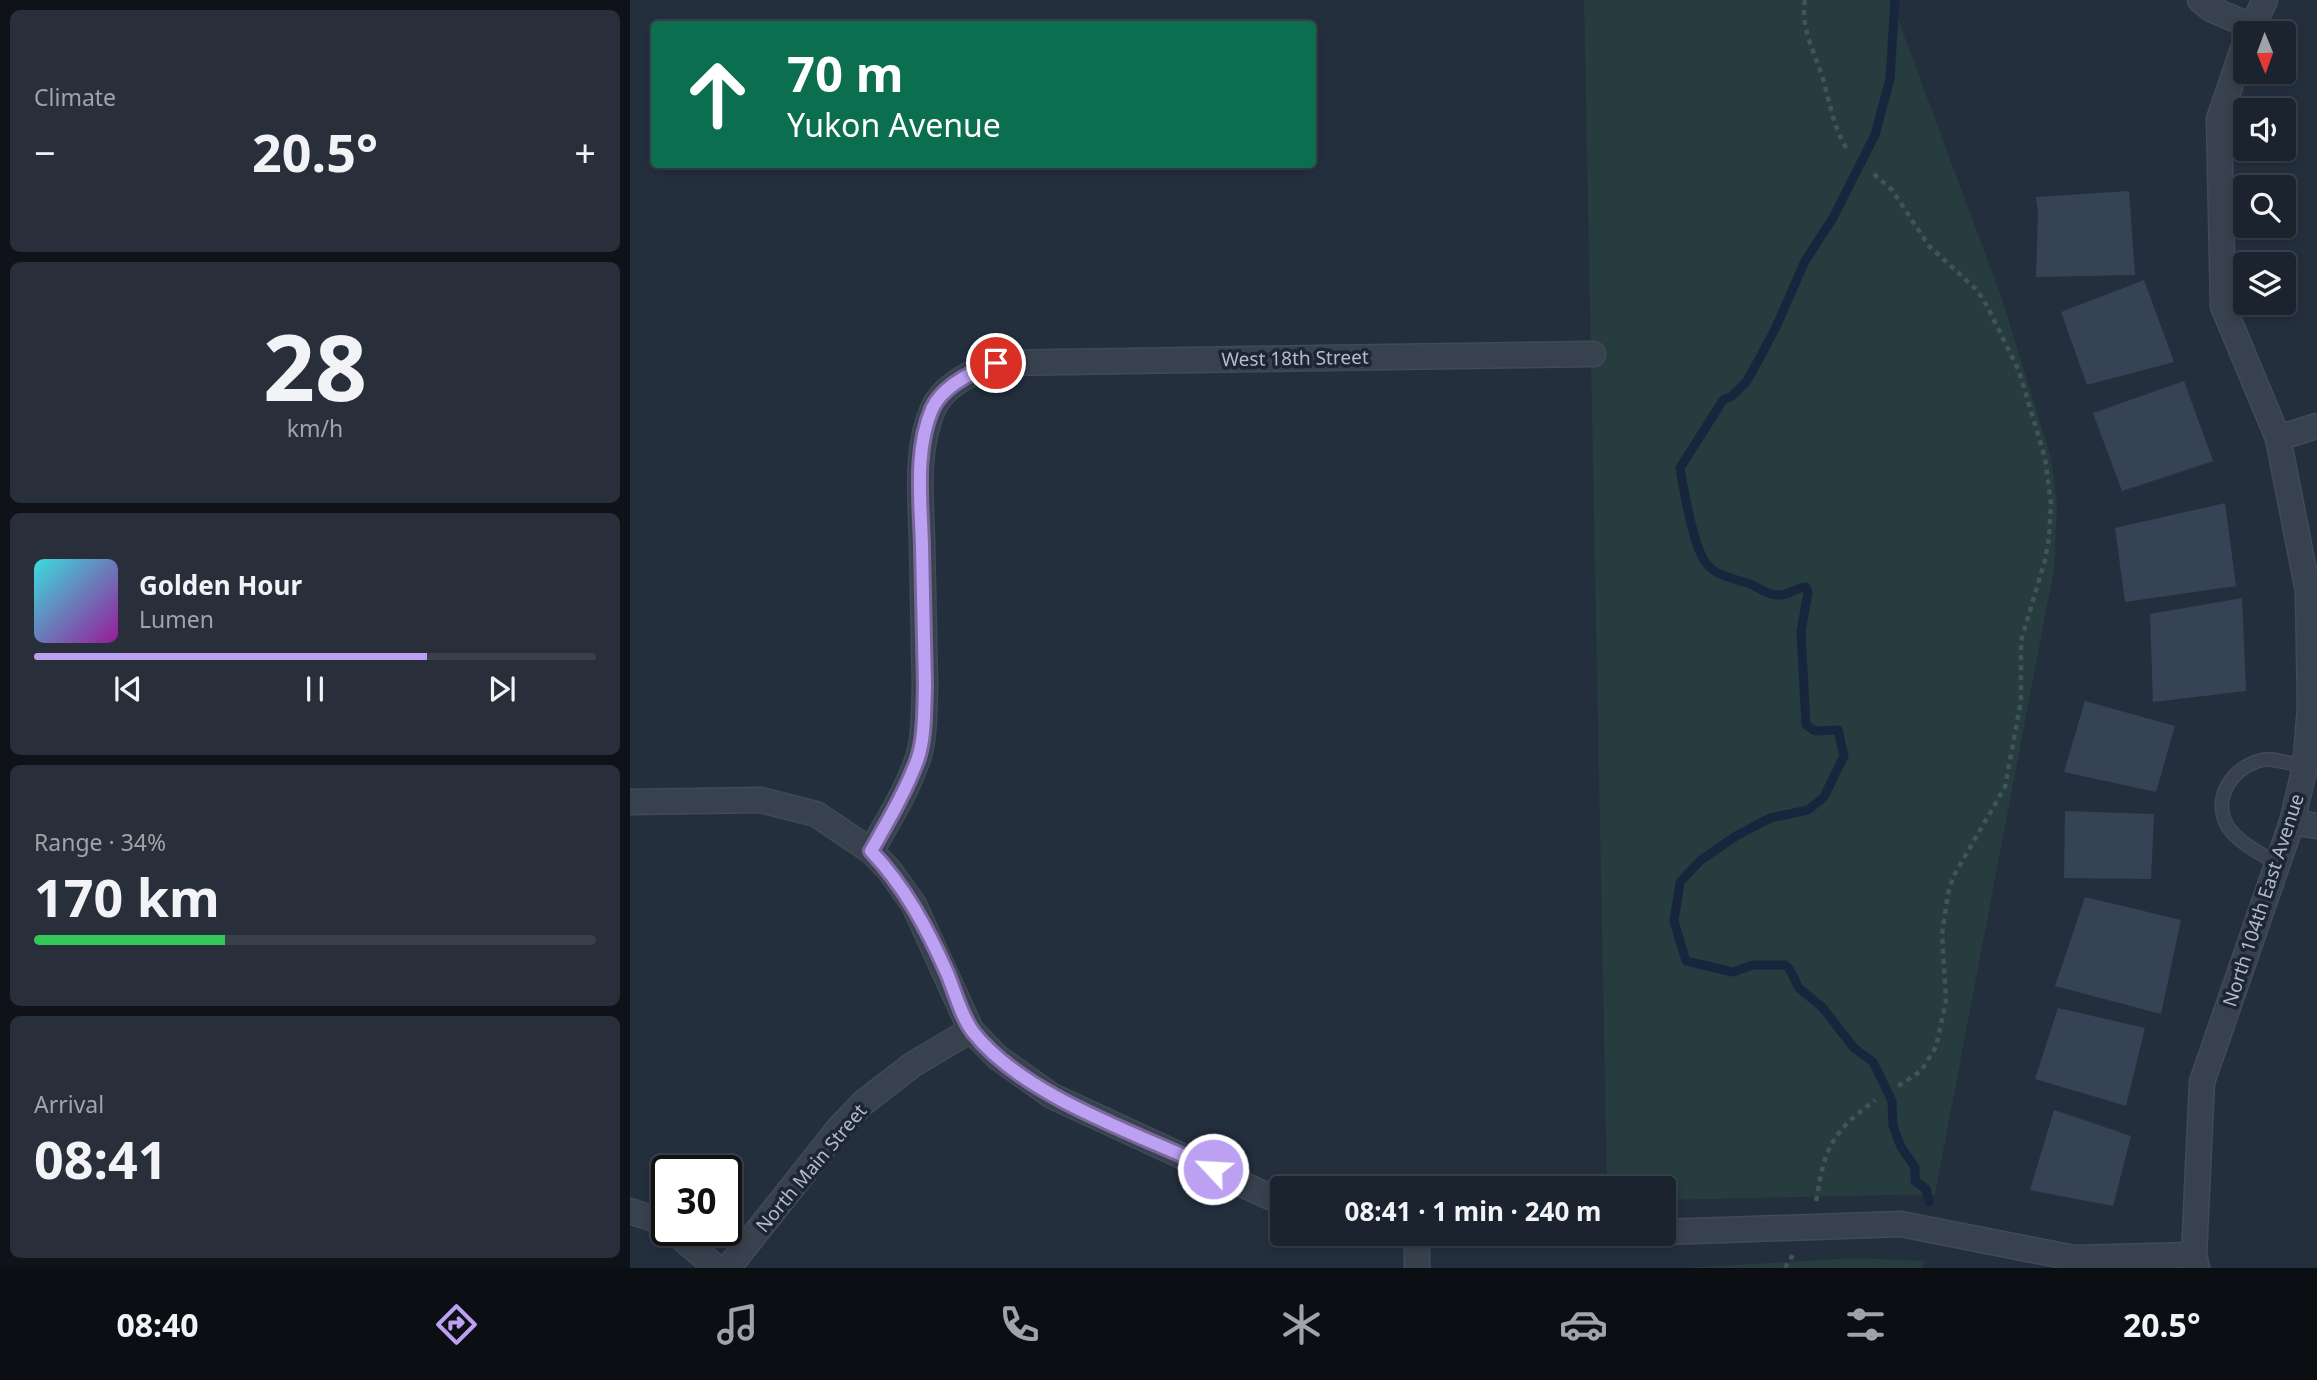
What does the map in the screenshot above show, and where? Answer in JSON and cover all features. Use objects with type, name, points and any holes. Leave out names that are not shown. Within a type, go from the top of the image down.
[{"type":"street","points":[[2200,0],[2233,24]]},
{"type":"street","name":"North 104th East Avenue","points":[[2254,21],[2265,0]]},
{"type":"street","name":"North 104th East Avenue","points":[[2196,1261],[2202,1082],[2292,822],[2305,767],[2310,708],[2308,591],[2278,438],[2223,306],[2219,118],[2233,77]]},
{"type":"street","name":"West 18th Street","points":[[871,851],[896,807],[918,756],[924,722],[920,471],[925,433],[933,406],[951,387],[973,371],[996,363],[1593,354]]},
{"type":"street","points":[[2278,438],[2317,426]]},
{"type":"street","points":[[630,802],[761,800],[816,814],[871,851],[890,871],[914,905],[971,1030],[997,1057],[1052,1096],[1270,1197]]},
{"type":"street","points":[[2292,822],[2317,826]]},
{"type":"street","name":"North Main Street","points":[[728,1268],[839,1127],[863,1103],[912,1065],[971,1030]]},
{"type":"street","points":[[630,1211],[651,1218]]},
{"type":"street","points":[[1676,1232],[1901,1224],[2074,1258],[2196,1261]]},
{"type":"street","points":[[691,1246],[717,1268]]},
{"type":"street","points":[[1414,1246],[1417,1268]]},
{"type":"lane","points":[[2276,863],[2248,846],[2229,827],[2221,807],[2224,788],[2241,770],[2263,759],[2305,767]]},
{"type":"path","points":[[1805,0],[1803,12],[1806,33],[1822,74],[1839,137],[1848,151]]},
{"type":"path","points":[[1874,174],[1892,190],[1929,246],[1977,290],[1987,306],[2019,371],[2045,458],[2051,503],[2045,560],[2021,641],[2021,701],[2005,787],[1953,877],[1948,894],[1942,934],[1946,1001],[1936,1047],[1921,1071],[1898,1086]]},
{"type":"path","points":[[1810,1226],[1824,1163],[1833,1139],[1847,1122],[1875,1100]]},
{"type":"green space","points":[[1584,0],[1891,0],[2003,302],[2051,458],[2057,504],[2054,569],[1935,1194],[1676,1200],[1676,1176],[1607,1176]]},
{"type":"green space","points":[[1855,1258],[1925,1261],[1922,1268],[1684,1268]]},
{"type":"building","points":[[2129,191],[2135,275],[2036,277],[2036,197]]},
{"type":"building","points":[[2144,280],[2174,362],[2087,385],[2061,312]]},
{"type":"building","points":[[2184,381],[2213,461],[2122,491],[2093,413]]},
{"type":"building","points":[[2225,503],[2236,586],[2125,602],[2115,528]]},
{"type":"building","points":[[2242,598],[2246,691],[2153,702],[2150,614]]},
{"type":"building","points":[[2085,701],[2175,726],[2156,792],[2064,772]]},
{"type":"building","points":[[2065,811],[2154,814],[2151,879],[2064,878]]},
{"type":"building","points":[[2085,897],[2181,920],[2161,1014],[2055,986]]},
{"type":"building","points":[[2058,1008],[2145,1028],[2126,1106],[2035,1079]]},
{"type":"building","points":[[2054,1110],[2131,1136],[2113,1206],[2030,1190]]},
{"type":"waterway","points":[[1895,0],[1890,79],[1875,135],[1833,218],[1805,261],[1776,327],[1746,382],[1732,396],[1723,400],[1680,468],[1693,532],[1701,555],[1710,567],[1720,574],[1776,595],[1806,587],[1808,592],[1801,632],[1806,725],[1815,731],[1838,730],[1844,756],[1824,797],[1808,810],[1770,818],[1736,836],[1701,860],[1680,882],[1674,921],[1686,961],[1733,972],[1753,965],[1785,965],[1789,968],[1799,988],[1822,1007],[1854,1048],[1873,1062],[1892,1101],[1893,1126],[1901,1147],[1915,1167],[1915,1181],[1926,1189],[1929,1202]]},
{"type":"route","points":[[996,363],[973,371],[951,387],[933,406],[925,433],[920,471],[924,722],[918,756],[896,807],[871,851],[890,871],[914,905],[971,1030],[997,1057],[1052,1096],[1213,1169]]}]
